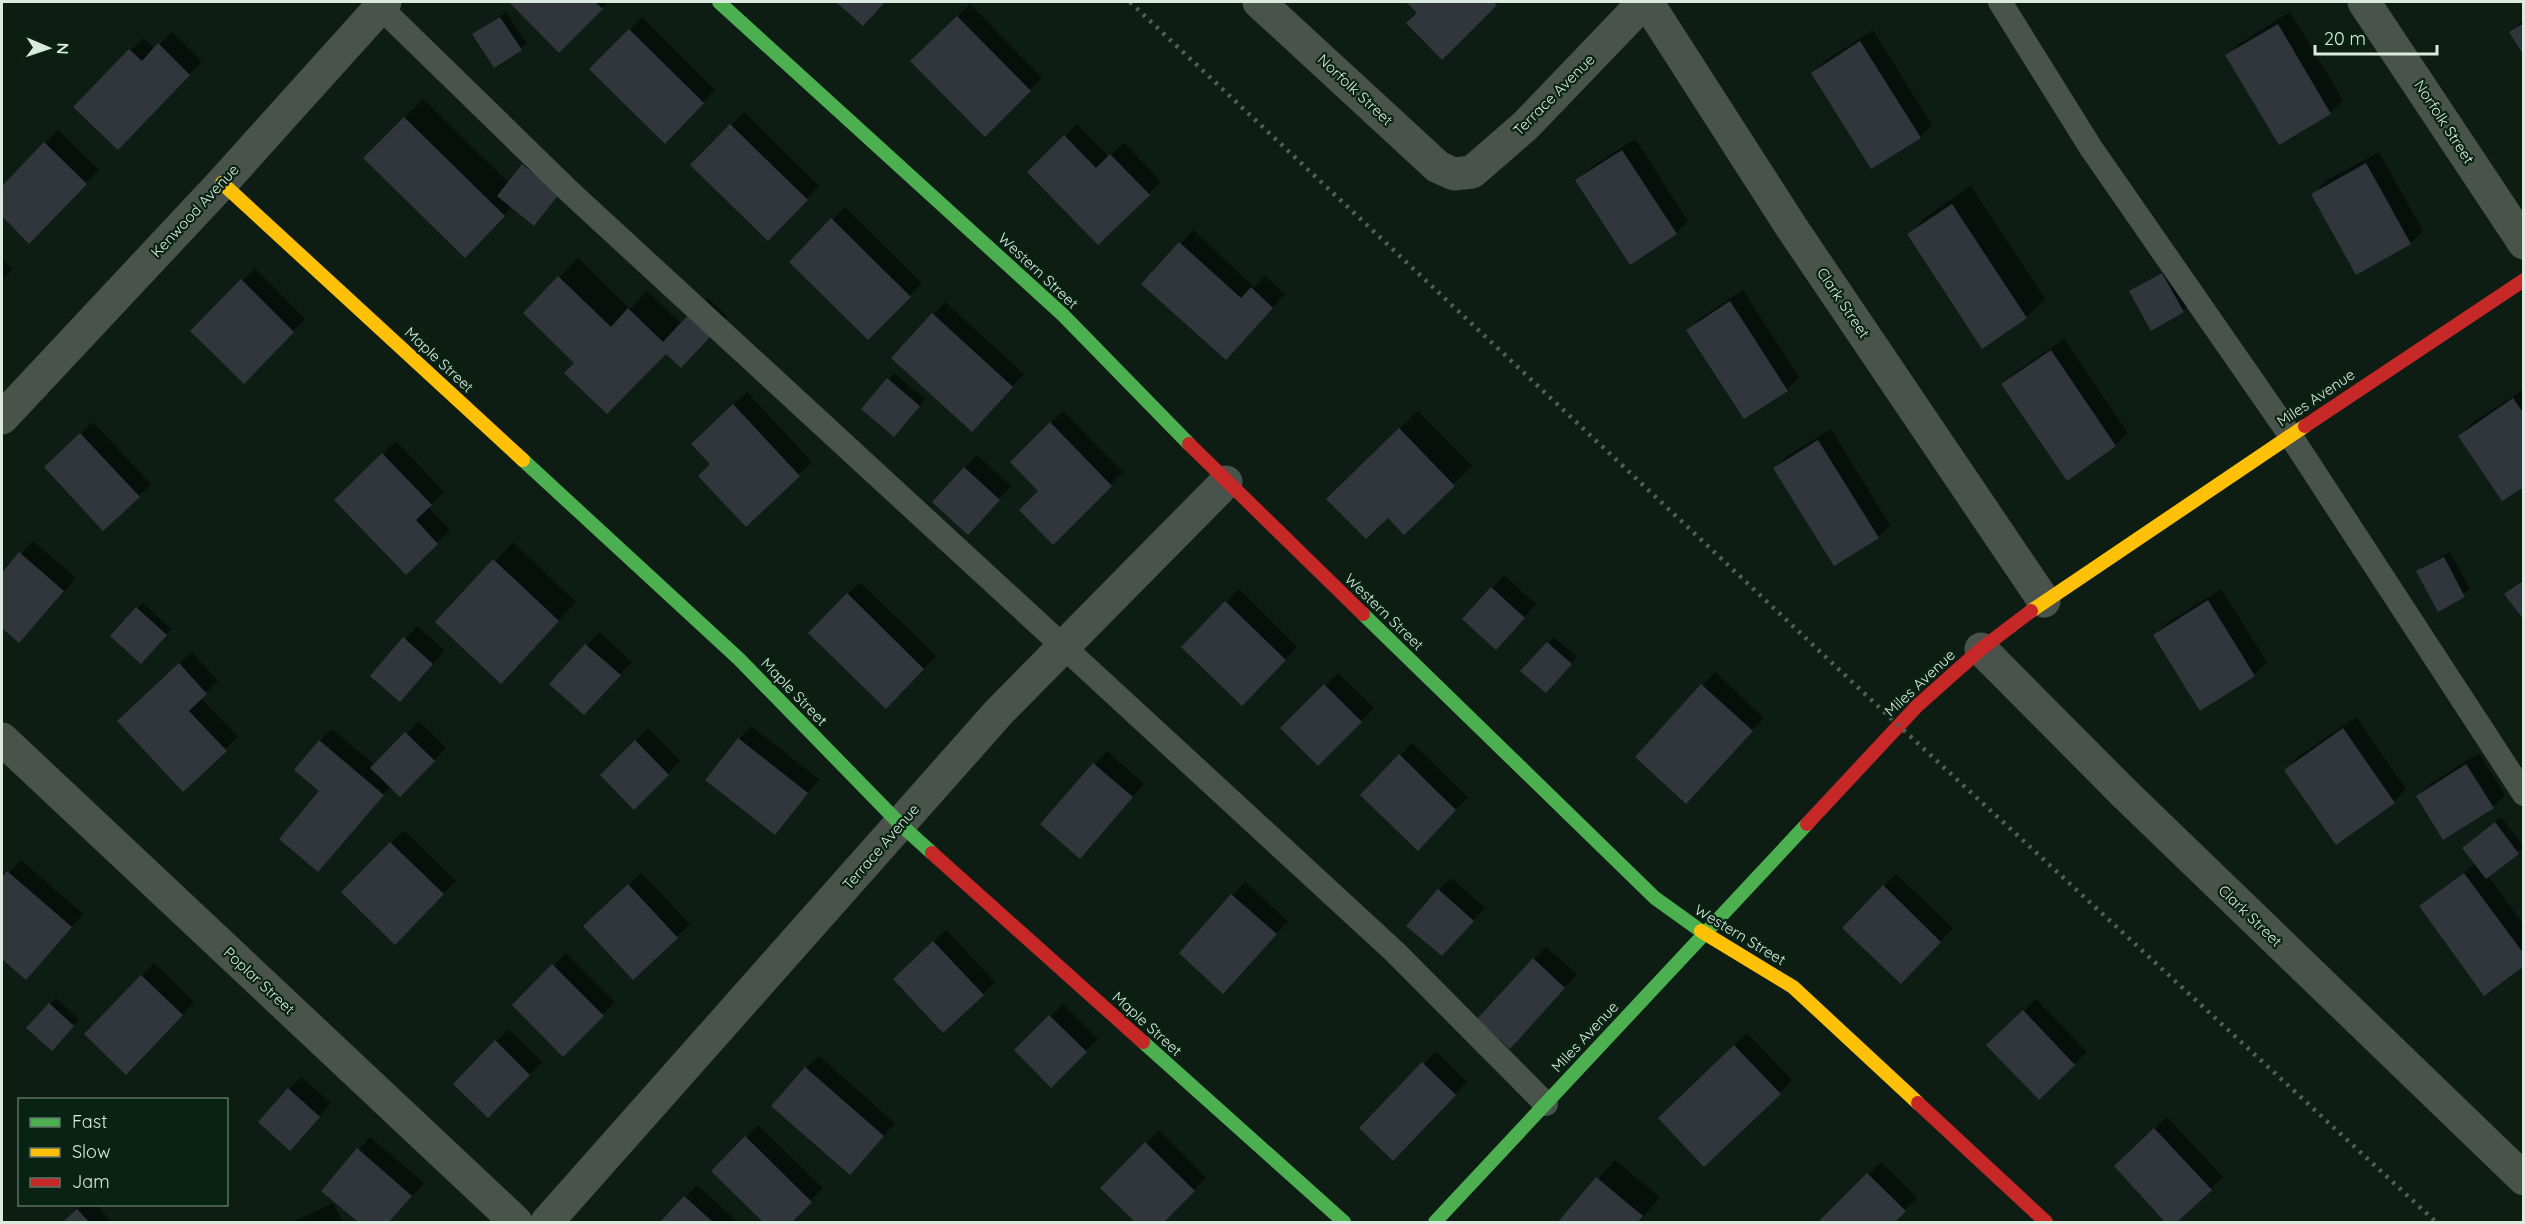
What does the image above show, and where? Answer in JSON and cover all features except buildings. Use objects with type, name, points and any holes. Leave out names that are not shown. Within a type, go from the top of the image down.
[{"type":"street","name":"Western Street","points":[[719,2],[1063,315],[1226,482],[1655,898],[1678,918],[1751,958],[1793,987],[2046,1222]]},
{"type":"street","name":"Norfolk Street","points":[[1259,2],[1438,167],[1454,174]]},
{"type":"street","name":"Terrace Avenue","points":[[1454,174],[1472,172],[1525,126],[1646,2]]},
{"type":"street","name":"Clark Street","points":[[1646,2],[1792,228],[2044,601]]},
{"type":"street","name":"Norfolk Street","points":[[2364,2],[2523,243]]},
{"type":"street","name":"Kenwood Avenue","points":[[2,418],[222,183],[382,4]]},
{"type":"street","name":"Maple Street","points":[[222,183],[739,659],[900,824],[1344,1222]]},
{"type":"street","name":"Miles Avenue","points":[[1435,1222],[1917,706],[1981,649],[2044,601],[2523,280]]},
{"type":"street","name":"Terrace Avenue","points":[[547,1222],[999,712],[1226,482]]},
{"type":"street","name":"Clark Street","points":[[1981,649],[2132,802],[2523,1179]]},
{"type":"street","name":"Poplar Street","points":[[2,739],[516,1222]]},
{"type":"lane","points":[[2000,2],[2091,148],[2290,435],[2523,794]]},
{"type":"lane","points":[[382,4],[571,193],[1395,952],[1546,1104]]},
{"type":"railway","points":[[1130,2],[1898,725],[2436,1222]]},
{"type":"traffic: fast","points":[[719,2],[1063,315],[1189,444]]},
{"type":"traffic: fast","points":[[523,460],[739,659],[900,824],[932,853]]},
{"type":"traffic: fast","points":[[1363,614],[1655,898],[1701,931]]},
{"type":"traffic: fast","points":[[1435,1222],[1807,824]]},
{"type":"traffic: fast","points":[[1143,1042],[1344,1222]]},
{"type":"traffic: slow","points":[[222,183],[523,460]]},
{"type":"traffic: slow","points":[[2031,611],[2305,426]]},
{"type":"traffic: slow","points":[[1701,931],[1793,987],[1918,1103]]},
{"type":"traffic: jam","points":[[2305,426],[2524,280]]},
{"type":"traffic: jam","points":[[1189,444],[1363,614]]},
{"type":"traffic: jam","points":[[1807,824],[1917,706],[1981,649],[2031,611]]},
{"type":"traffic: jam","points":[[932,853],[1143,1042]]},
{"type":"traffic: jam","points":[[1918,1103],[2046,1222]]}]
